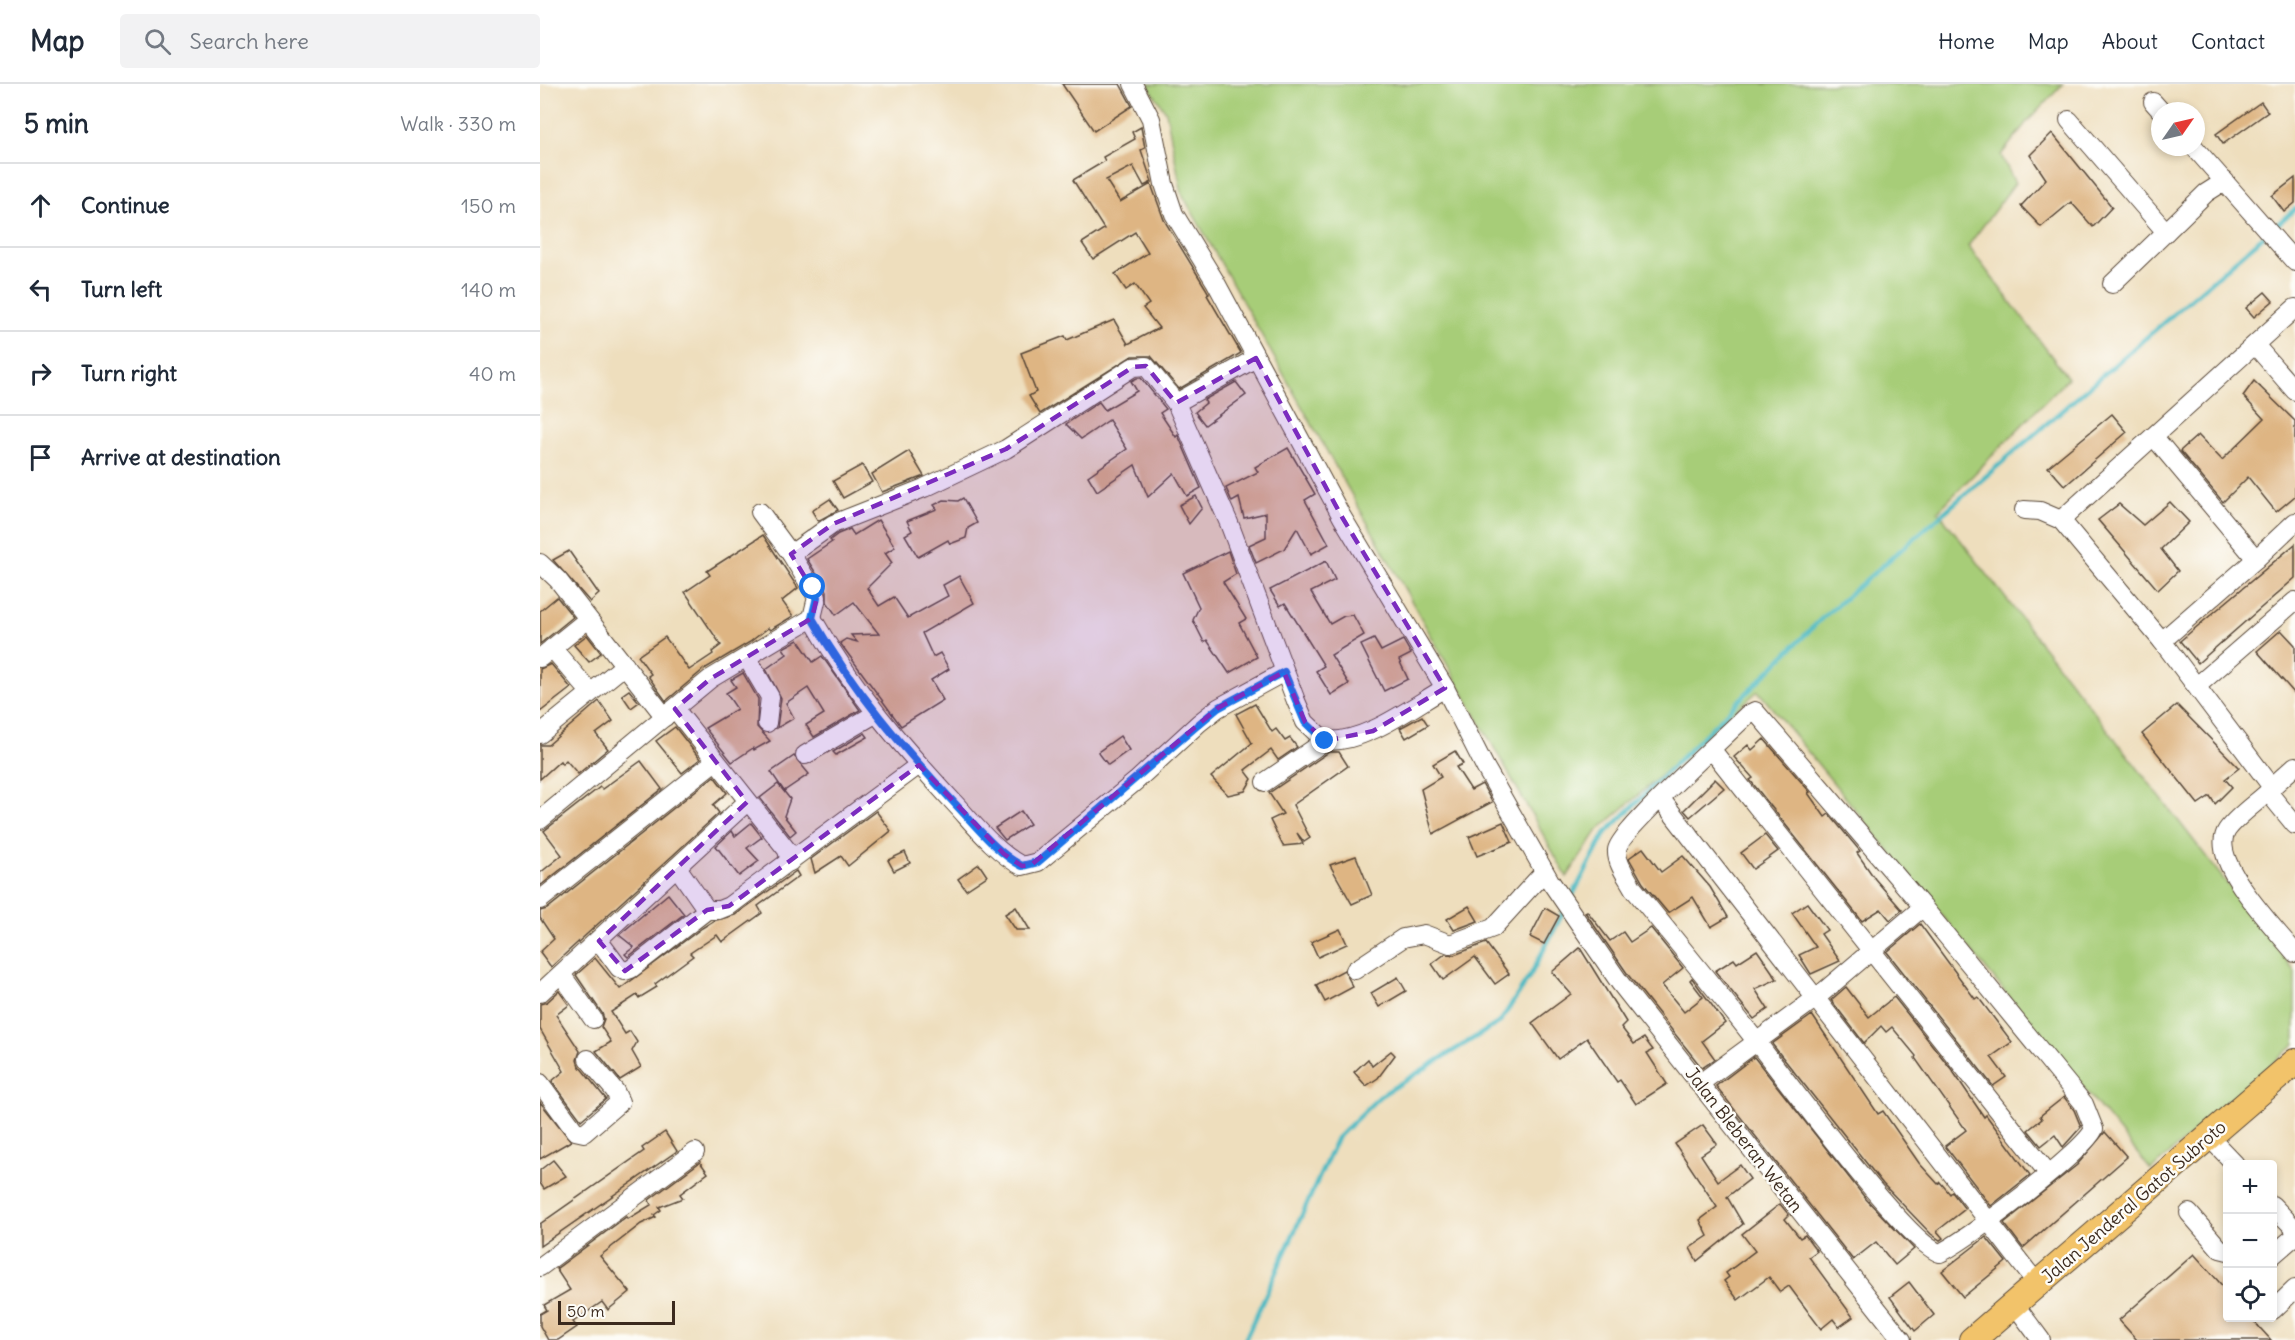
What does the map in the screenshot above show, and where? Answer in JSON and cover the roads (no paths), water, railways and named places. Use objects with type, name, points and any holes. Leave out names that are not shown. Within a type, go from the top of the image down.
[{"type":"highway","name":"Jalan Jenderal Gatot Subroto","points":[[1972,1340],[2295,1062]]},
{"type":"street","name":"Jalan Bleberan Wetan","points":[[1133,84],[1151,119],[1164,184],[1174,214],[1256,358],[1342,517],[1445,688],[1475,748],[1547,877],[1588,939],[1699,1084],[1902,1340]]},
{"type":"street","points":[[2069,120],[2166,232]]},
{"type":"street","points":[[2202,156],[2294,260]]},
{"type":"street","points":[[2112,284],[2206,193],[2228,185]]},
{"type":"street","points":[[2061,520],[2295,308]]},
{"type":"street","points":[[2254,345],[2295,392]]},
{"type":"street","points":[[1176,403],[1256,358]]},
{"type":"street","points":[[791,554],[842,519],[924,488],[1006,449],[1133,367],[1146,366],[1176,403],[1226,513],[1284,672],[1305,722],[1325,741]]},
{"type":"street","points":[[2154,437],[2256,559]]},
{"type":"street","points":[[2025,510],[2040,511],[2061,520],[2197,686],[2295,825]]},
{"type":"street","points":[[760,512],[791,554],[817,597],[812,618],[831,652],[875,714],[919,765],[1004,854],[1022,866],[1038,862],[1136,781],[1177,741],[1209,716],[1284,672]]},
{"type":"street","points":[[2162,641],[2295,522]]},
{"type":"street","points":[[540,563],[558,580],[587,620],[625,665],[714,762],[787,850],[790,862]]},
{"type":"street","points":[[2197,686],[2295,601]]},
{"type":"street","points":[[540,820],[710,679],[812,618]]},
{"type":"street","points":[[587,620],[546,653],[590,693]]},
{"type":"street","points":[[747,658],[770,697],[767,723]]},
{"type":"street","points":[[540,734],[625,665]]},
{"type":"street","points":[[1265,782],[1325,741],[1340,742],[1373,731],[1445,688]]},
{"type":"street","points":[[1755,711],[1760,714],[1923,907],[2084,1104],[2091,1118],[2094,1129],[2091,1136],[1989,1221],[1943,1251],[1936,1252],[1927,1247],[1904,1225],[1786,1082],[1756,1041],[1633,888],[1619,861],[1617,850],[1620,841],[1712,750],[1747,715],[1755,711]]},
{"type":"street","points":[[806,755],[875,714]]},
{"type":"street","points":[[1712,750],[2048,1173]]},
{"type":"street","points":[[540,900],[714,762]]},
{"type":"street","points":[[599,941],[619,969],[625,971],[638,965],[707,910],[719,910],[729,906],[919,765]]},
{"type":"street","points":[[2295,766],[2227,830],[2224,855],[2233,874],[2295,953]]},
{"type":"street","points":[[1660,799],[2038,1285]]},
{"type":"street","points":[[540,993],[747,802]]},
{"type":"street","points":[[677,867],[707,910]]},
{"type":"street","points":[[1355,970],[1403,938],[1424,934],[1450,944],[1493,928],[1547,877]]},
{"type":"street","points":[[1699,1084],[1816,998],[1923,907]]},
{"type":"street","points":[[561,974],[593,1019]]},
{"type":"street","points":[[540,1083],[575,1131],[584,1133],[620,1102],[615,1091],[588,1059]]},
{"type":"street","points":[[2209,1137],[2231,1160]]},
{"type":"street","points":[[540,1267],[695,1152]]},
{"type":"street","points":[[2277,1212],[2295,1229]]},
{"type":"street","points":[[2189,1213],[2223,1250]]},
{"type":"street","points":[[2277,1252],[2295,1236]]},
{"type":"street","points":[[2277,1305],[2295,1289]]},
{"type":"street","points":[[2015,1305],[2042,1340]]},
{"type":"waterway","points":[[2272,229],[2295,209]]},
{"type":"waterway","points":[[1569,902],[1605,834],[1822,618],[2266,234]]},
{"type":"waterway","points":[[1245,1340],[1337,1138],[1380,1096],[1500,1022],[1531,974],[1565,909]]}]
